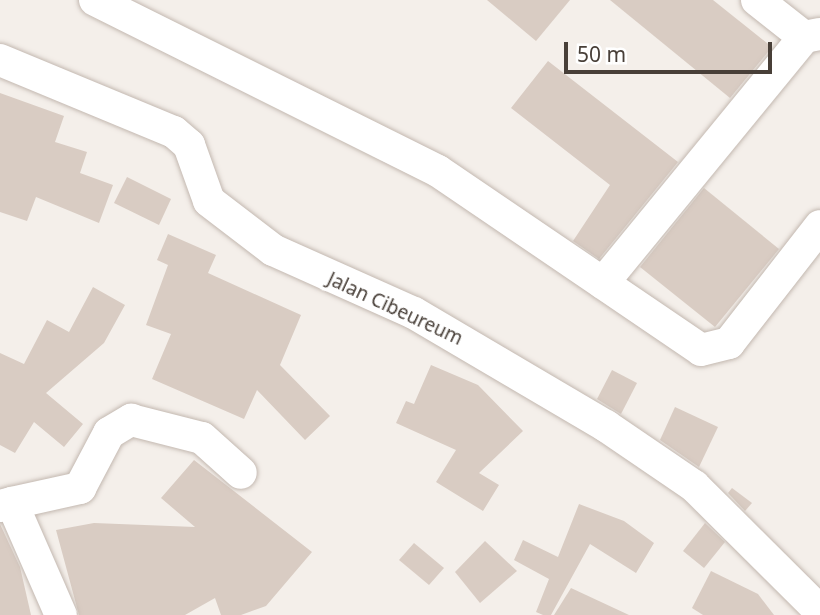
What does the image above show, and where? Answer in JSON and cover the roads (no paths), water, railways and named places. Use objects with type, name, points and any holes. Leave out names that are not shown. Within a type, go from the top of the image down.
[{"type":"street","points":[[95,0],[373,134],[702,349],[729,343],[820,226]]},
{"type":"street","points":[[603,283],[812,36],[757,0]]},
{"type":"street","name":"Jalan Cibeureum","points":[[0,60],[174,132],[189,145],[209,201],[273,250],[414,313],[606,426],[694,486],[820,611]]},
{"type":"street","points":[[61,615],[6,504],[80,488],[109,433],[131,420],[202,438],[241,473]]}]
